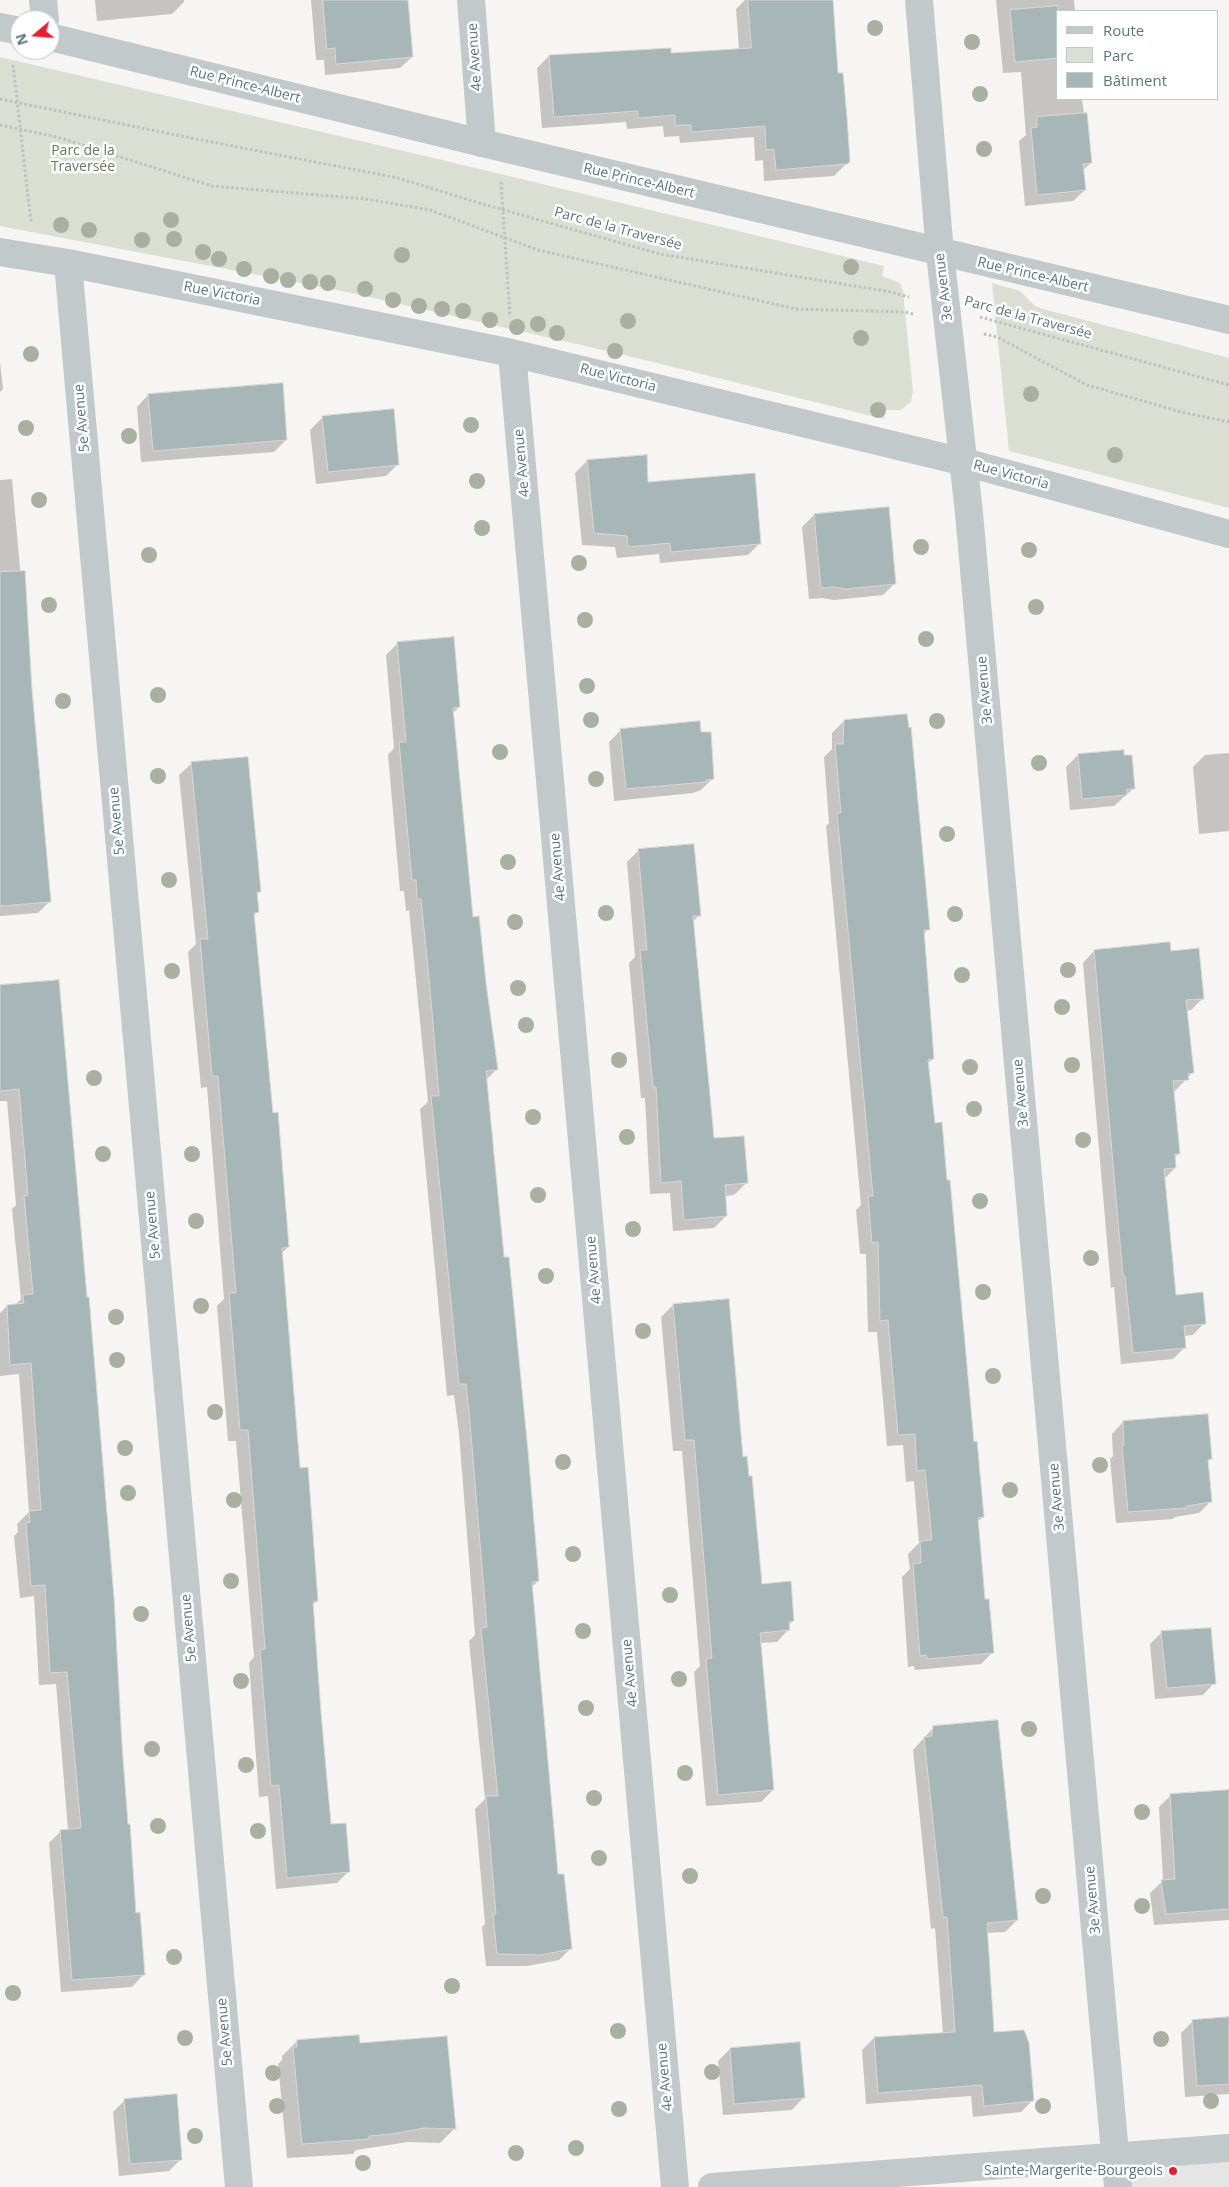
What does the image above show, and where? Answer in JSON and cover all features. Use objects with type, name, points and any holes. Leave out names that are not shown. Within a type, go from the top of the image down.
[{"type":"street","name":"4e Avenue","points":[[471,0],[482,143]]},
{"type":"street","name":"3e Avenue","points":[[918,0],[940,253],[964,462],[1118,2187]]},
{"type":"street","name":"Rue Prince-Albert","points":[[60,39],[940,253],[1229,320]]},
{"type":"street","name":"Rue Victoria","points":[[0,252],[68,263],[512,353],[964,462],[1229,534]]},
{"type":"street","name":"5e Avenue","points":[[68,263],[239,2187]]},
{"type":"street","name":"4e Avenue","points":[[512,353],[675,2187]]},
{"type":"street","points":[[712,2187],[1229,2148]]},
{"type":"path","points":[[13,60],[35,258]]},
{"type":"path","name":"Parc de la Traversée","points":[[0,99],[398,178],[660,254],[891,292],[948,316],[1229,385]]},
{"type":"path","points":[[0,125],[57,137],[212,186],[375,200],[430,210],[538,250],[796,309],[905,312],[948,316],[997,337],[1087,385],[1181,412],[1229,422]]},
{"type":"path","points":[[482,143],[501,174],[512,353]]},
{"type":"shaded area","name":"Sainte-Margerite-Bourgeois","points":[[1229,2148],[1229,2187],[1118,2187],[1116,2156]]},
{"type":"green space","name":"Parc de la Traversée","points":[[0,57],[438,159],[884,266],[882,276],[900,283],[903,291],[913,392],[911,402],[901,410],[886,410],[884,419],[612,352],[347,292],[0,226]]},
{"type":"green space","points":[[992,283],[1020,291],[1035,306],[1043,309],[1229,358],[1229,508],[1009,451]]},
{"type":"building","points":[[323,0],[408,0],[413,57],[336,64],[335,48],[327,49]]},
{"type":"building","points":[[748,0],[833,0],[838,73],[843,73],[847,117],[850,162],[847,164],[776,170],[774,149],[766,150],[765,126],[691,132],[691,125],[675,125],[675,115],[638,118],[638,111],[554,117],[549,55],[671,48],[671,53],[751,48]]},
{"type":"building","points":[[1058,6],[1058,10],[1056,10],[1056,58],[1015,62],[1010,10]]},
{"type":"building","points":[[1087,113],[1092,163],[1083,164],[1086,190],[1037,195],[1031,128],[1037,127],[1037,117]]},
{"type":"building","points":[[283,383],[287,440],[153,451],[148,394]]},
{"type":"building","points":[[394,409],[399,465],[328,472],[322,416]]},
{"type":"building","points":[[647,455],[648,482],[755,473],[761,544],[671,552],[670,543],[628,547],[627,536],[594,533],[587,460]]},
{"type":"building","points":[[889,507],[896,584],[846,589],[834,587],[821,588],[814,514]]},
{"type":"building","points":[[25,571],[32,690],[51,902],[0,906],[0,572]]},
{"type":"building","points":[[454,637],[460,707],[453,708],[473,917],[479,916],[498,1070],[486,1071],[504,1257],[509,1257],[528,1451],[539,1581],[532,1582],[558,1874],[564,1874],[572,1949],[540,1955],[497,1954],[493,1914],[496,1914],[486,1796],[498,1796],[481,1628],[487,1627],[466,1384],[459,1384],[431,1096],[439,1096],[430,988],[421,899],[417,899],[416,880],[412,880],[399,742],[406,742],[397,642]]},
{"type":"building","points":[[907,714],[909,728],[911,727],[930,930],[924,930],[934,1059],[928,1060],[935,1123],[942,1122],[947,1180],[950,1180],[974,1442],[977,1441],[984,1517],[978,1518],[985,1599],[989,1599],[994,1653],[927,1659],[926,1655],[920,1656],[913,1564],[921,1563],[920,1541],[932,1540],[925,1470],[917,1471],[915,1434],[898,1435],[888,1320],[880,1321],[878,1242],[872,1243],[868,1196],[873,1196],[837,813],[841,813],[835,744],[843,744],[844,720]]},
{"type":"building","points":[[700,721],[701,732],[711,732],[714,779],[706,780],[706,782],[626,789],[620,729]]},
{"type":"building","points":[[1124,750],[1124,755],[1132,755],[1135,789],[1127,789],[1127,795],[1082,799],[1078,754]]},
{"type":"building","points":[[248,757],[261,892],[257,892],[259,912],[254,913],[273,1113],[278,1112],[289,1247],[282,1248],[300,1468],[308,1467],[318,1601],[313,1602],[331,1824],[346,1823],[350,1872],[287,1878],[279,1785],[271,1786],[260,1650],[265,1649],[248,1430],[240,1430],[229,1293],[236,1293],[218,1076],[212,1076],[200,939],[208,939],[191,762]]},
{"type":"building","points":[[694,844],[701,916],[693,916],[714,1138],[744,1136],[748,1183],[725,1185],[727,1216],[684,1220],[681,1181],[661,1183],[656,1087],[653,1087],[640,950],[647,950],[638,849]]},
{"type":"building","points":[[1170,942],[1171,951],[1199,948],[1204,999],[1186,1000],[1194,1073],[1188,1074],[1189,1080],[1173,1081],[1180,1154],[1175,1154],[1176,1168],[1164,1169],[1176,1295],[1203,1292],[1206,1324],[1184,1326],[1186,1348],[1133,1353],[1125,1276],[1123,1276],[1094,950]]},
{"type":"building","points":[[59,980],[87,1297],[89,1297],[114,1598],[128,1824],[130,1824],[136,1913],[140,1912],[145,1975],[72,1980],[60,1830],[81,1828],[67,1672],[50,1673],[45,1585],[31,1586],[26,1523],[30,1522],[29,1511],[41,1510],[31,1363],[10,1365],[7,1305],[24,1303],[23,1295],[33,1294],[24,1196],[28,1195],[19,1089],[0,1091],[0,985]]},
{"type":"building","points":[[729,1299],[743,1457],[747,1456],[749,1476],[752,1476],[762,1584],[791,1581],[794,1621],[789,1622],[790,1630],[760,1633],[774,1790],[718,1795],[706,1659],[712,1658],[694,1440],[685,1440],[673,1304]]},
{"type":"building","points":[[1208,1414],[1212,1459],[1208,1460],[1212,1502],[1186,1506],[1186,1508],[1128,1512],[1122,1446],[1124,1445],[1123,1421]]},
{"type":"building","points":[[1211,1628],[1216,1684],[1167,1688],[1161,1631]]},
{"type":"building","points":[[998,1720],[1018,1920],[987,1923],[994,2032],[1024,2030],[1029,2043],[1034,2101],[984,2106],[982,2085],[878,2093],[874,2037],[955,2032],[947,1917],[943,1917],[924,1737],[932,1736],[933,1726]]},
{"type":"building","points":[[1229,1790],[1229,1909],[1166,1914],[1161,1880],[1175,1879],[1170,1794]]},
{"type":"building","points":[[1229,2017],[1229,2084],[1197,2086],[1192,2020]]},
{"type":"building","points":[[359,2035],[360,2043],[447,2036],[456,2129],[424,2128],[369,2136],[369,2139],[302,2144],[293,2047],[297,2047],[297,2040]]},
{"type":"building","points":[[800,2042],[805,2098],[734,2104],[730,2048]]},
{"type":"building","points":[[177,2094],[182,2160],[130,2164],[124,2099]]},
{"type":"place","name":"Sainte-Margerite-Bourgeois","points":[[1173,2171]]}]
